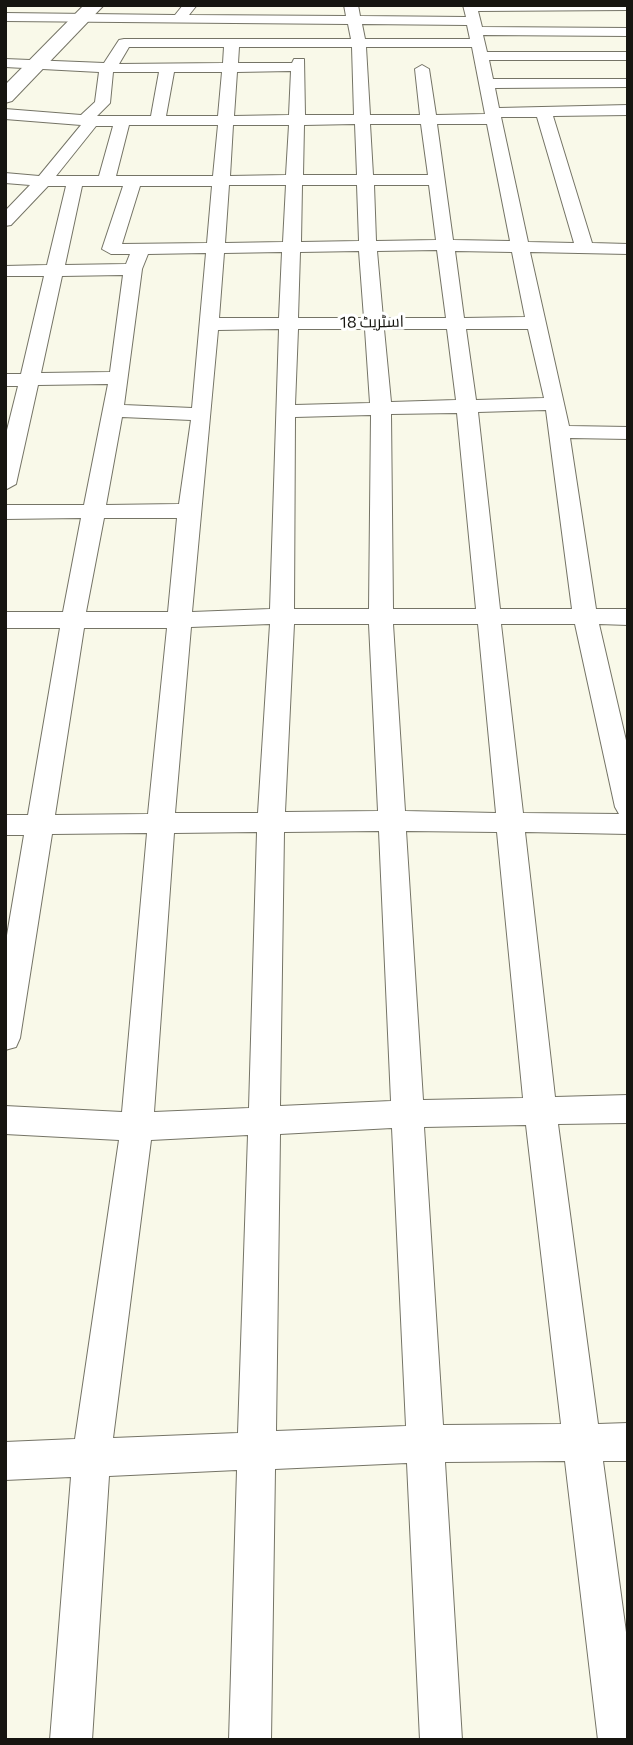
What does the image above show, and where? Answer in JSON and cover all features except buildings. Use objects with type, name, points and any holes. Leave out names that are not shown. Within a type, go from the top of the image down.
[{"type":"street","points":[[179,19],[190,5]]},
{"type":"street","points":[[474,27],[626,6],[628,15]]},
{"type":"street","points":[[8,91],[89,11]]},
{"type":"street","points":[[5,17],[89,11],[179,19],[628,32]]},
{"type":"street","points":[[355,23],[381,409],[381,616],[441,1740]]},
{"type":"street","points":[[5,63],[108,68],[167,67],[231,55],[355,23],[474,27],[628,56]]},
{"type":"street","points":[[474,27],[536,323],[556,404],[585,617],[628,807]]},
{"type":"street","points":[[92,121],[88,115],[102,103],[108,68],[124,43],[299,65],[285,411],[282,616],[271,824],[250,1740]]},
{"type":"street","points":[[71,1740],[91,1460],[137,1127],[160,824],[189,511],[202,414],[231,55]]},
{"type":"street","points":[[158,120],[167,67]]},
{"type":"street","points":[[422,69],[430,121],[434,180],[467,408],[540,1111],[620,1740]]},
{"type":"street","points":[[486,84],[628,83]]},
{"type":"street","points":[[5,114],[92,121],[430,121],[544,113],[626,114]]},
{"type":"street","points":[[544,113],[585,249]]},
{"type":"street","points":[[5,221],[43,181],[92,121]]},
{"type":"street","points":[[106,181],[122,121]]},
{"type":"street","points":[[5,178],[75,182],[219,178],[434,180]]},
{"type":"street","points":[[133,181],[111,249],[137,259]]},
{"type":"street","points":[[5,484],[75,182]]},
{"type":"street","points":[[5,271],[54,271],[216,247],[444,245],[628,249]]},
{"type":"street","points":[[5,1038],[42,825],[73,621],[119,378],[137,259]]},
{"type":"street","name":"اسٹریٹ 18","points":[[209,324],[456,321],[536,323]]},
{"type":"street","points":[[5,380],[119,378]]},
{"type":"street","points":[[285,411],[556,404]]},
{"type":"street","points":[[113,411],[202,414]]},
{"type":"street","points":[[559,432],[628,433]]},
{"type":"street","points":[[5,512],[189,511]]},
{"type":"street","points":[[5,620],[179,620],[282,616],[628,617]]},
{"type":"street","points":[[5,825],[392,821],[628,824]]},
{"type":"street","points":[[5,1120],[137,1127],[406,1114],[628,1110]]},
{"type":"street","points":[[5,1461],[91,1460],[426,1444],[628,1442]]}]
